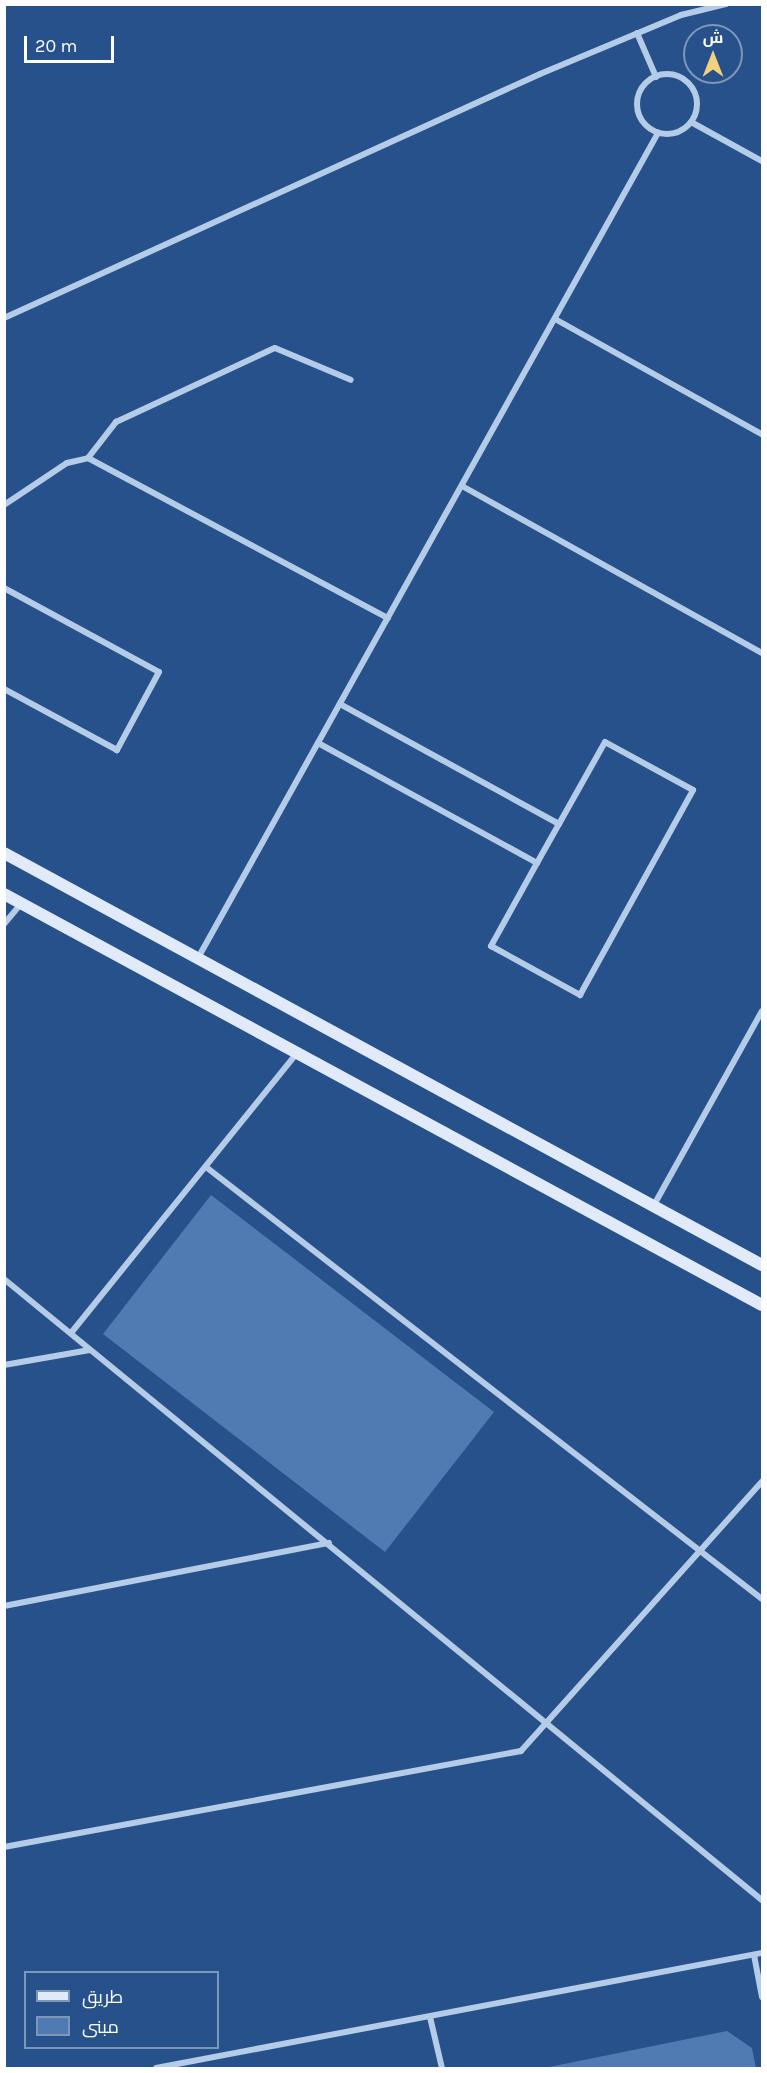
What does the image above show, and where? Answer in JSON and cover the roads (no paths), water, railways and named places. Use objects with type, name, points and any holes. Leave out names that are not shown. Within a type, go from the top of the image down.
[{"type":"main road","points":[[4,854],[762,1265]]},
{"type":"main road","points":[[4,894],[762,1305]]},
{"type":"street","points":[[4,318],[638,33],[681,15],[726,4]]},
{"type":"street","points":[[638,33],[656,77]]},
{"type":"street","points":[[670,75],[688,82],[697,99],[691,122],[680,131],[658,133],[645,124],[638,106],[643,87],[656,77],[670,75]]},
{"type":"street","points":[[691,122],[762,161]]},
{"type":"street","points":[[198,958],[658,133]]},
{"type":"street","points":[[555,319],[762,434]]},
{"type":"street","points":[[4,505],[67,463],[88,458],[116,422],[275,348],[351,380]]},
{"type":"street","points":[[88,458],[388,618]]},
{"type":"street","points":[[462,486],[762,653]]},
{"type":"street","points":[[4,588],[159,672],[117,750],[4,689]]},
{"type":"street","points":[[340,704],[559,824]]},
{"type":"street","points":[[605,742],[693,790],[579,995],[491,946],[559,824],[605,742]]},
{"type":"street","points":[[318,743],[537,863]]},
{"type":"street","points":[[4,924],[22,903]]},
{"type":"street","points":[[654,1205],[762,1011]]},
{"type":"street","points":[[71,1333],[298,1052]]},
{"type":"street","points":[[206,1167],[762,1599]]},
{"type":"street","points":[[4,1279],[329,1542],[762,1900]]},
{"type":"street","points":[[4,1365],[90,1350]]},
{"type":"street","points":[[4,1847],[521,1751],[549,1724],[762,1481]]},
{"type":"street","points":[[4,1606],[329,1542]]},
{"type":"street","points":[[156,2068],[762,1953]]},
{"type":"street","points":[[754,1955],[762,1997]]},
{"type":"street","points":[[430,2017],[442,2068]]}]
